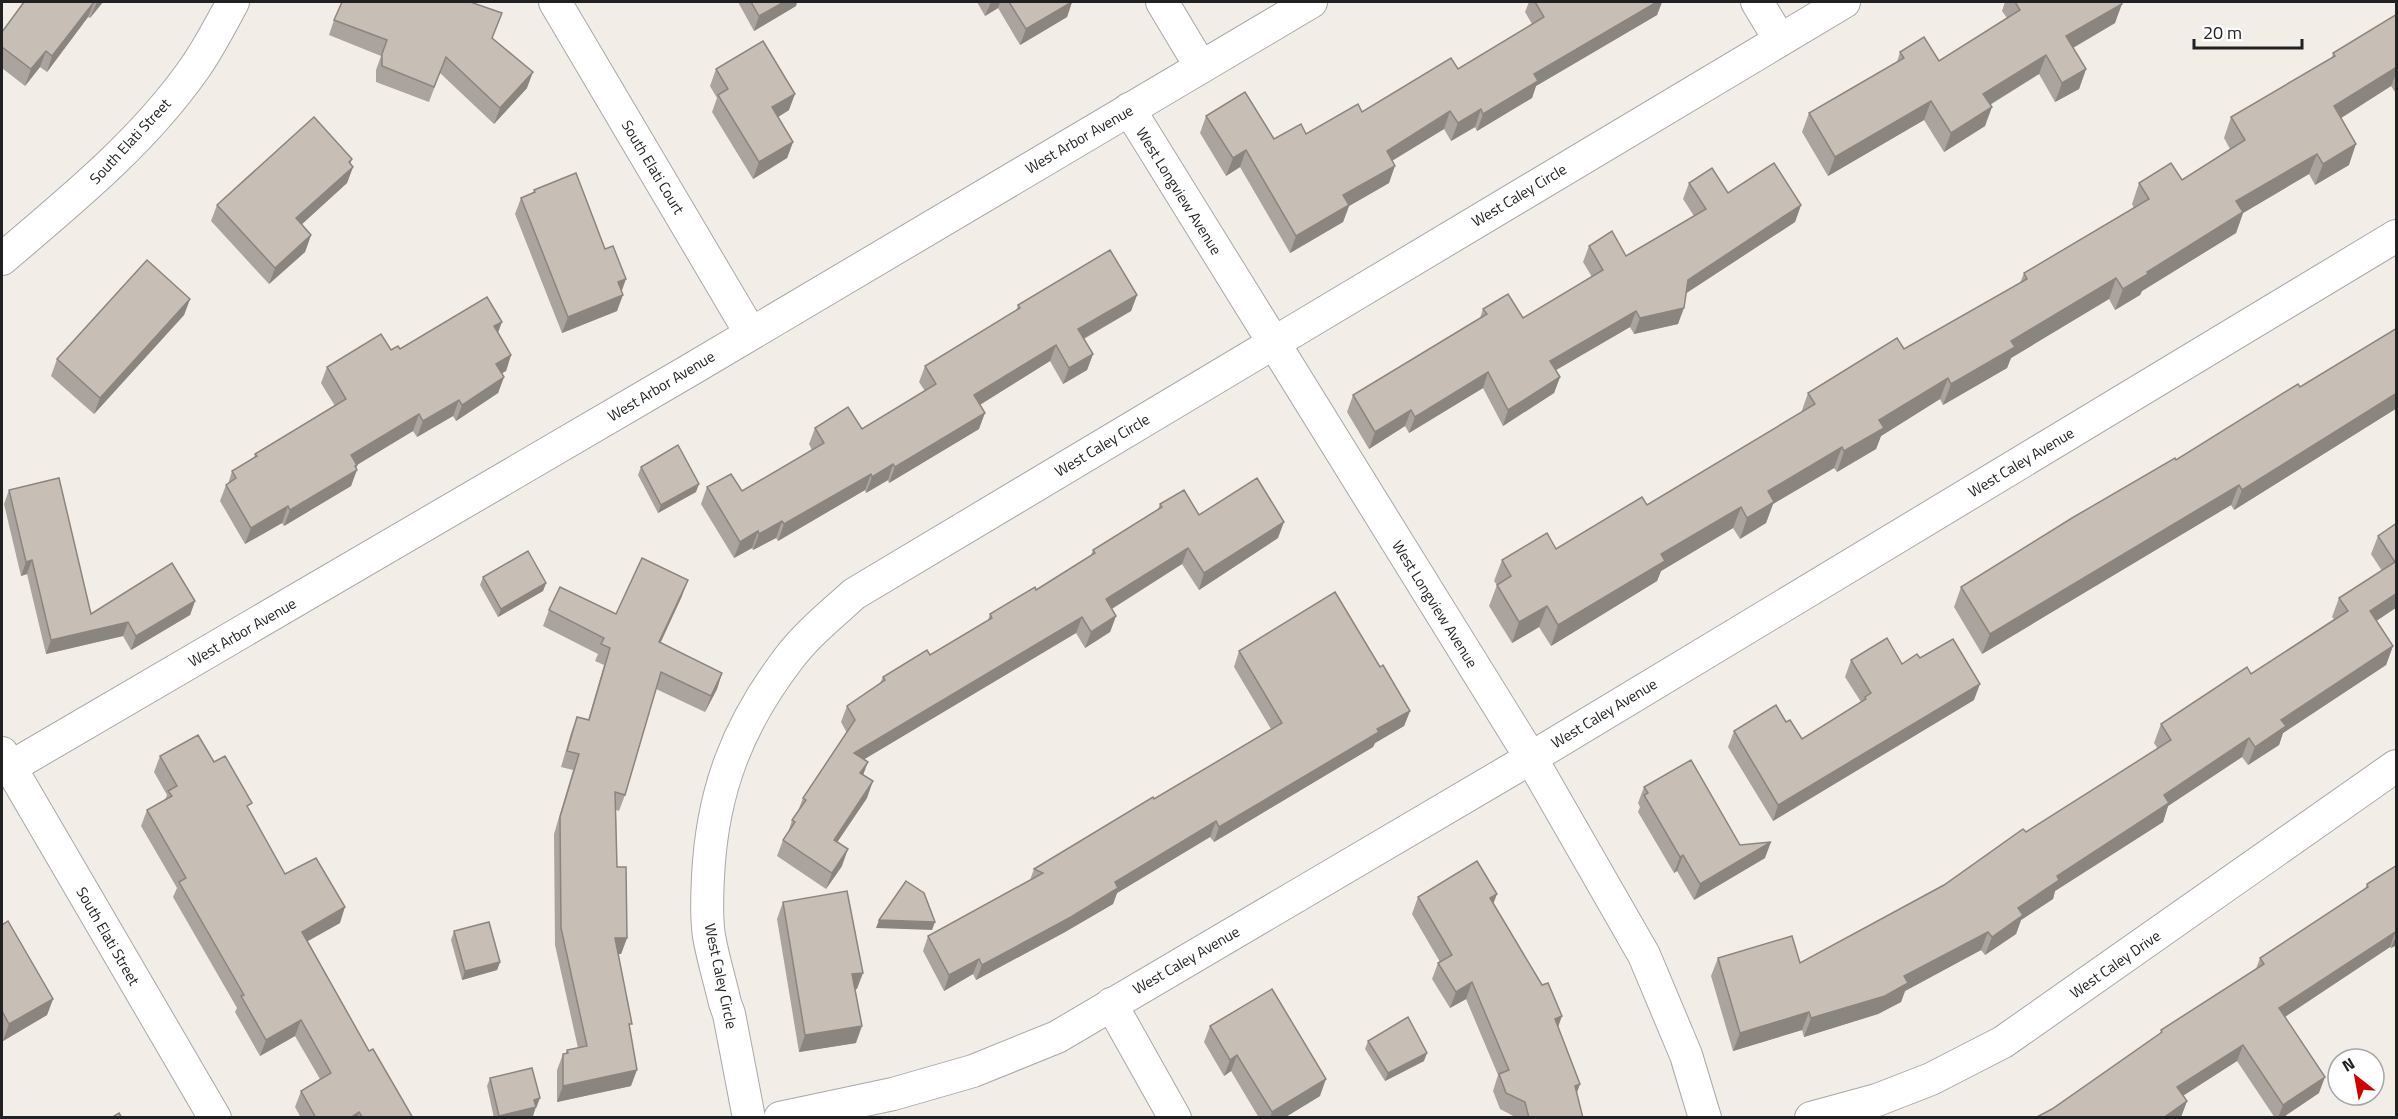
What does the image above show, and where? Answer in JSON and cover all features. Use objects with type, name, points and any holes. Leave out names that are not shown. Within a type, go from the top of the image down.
[{"type":"street","name":"South Elati Street","points":[[2,259],[88,186],[157,114],[195,69],[233,2]]},
{"type":"street","name":"South Elati Court","points":[[555,2],[750,332]]},
{"type":"street","points":[[1162,2],[1201,67]]},
{"type":"street","name":"West Arbor Avenue","points":[[5,760],[690,370],[750,332],[1311,2]]},
{"type":"street","points":[[1757,2],[1780,40]]},
{"type":"street","name":"West Caley Circle","points":[[749,1118],[729,1014],[709,935],[707,895],[710,839],[716,802],[744,724],[790,656],[817,628],[854,594],[1844,2]]},
{"type":"street","name":"West Longview Avenue","points":[[1129,109],[1531,758],[1644,955],[1686,1055],[1705,1118]]},
{"type":"street","name":"West Caley Avenue","points":[[780,1118],[893,1094],[973,1071],[1058,1037],[1531,758],[2397,236]]},
{"type":"street","name":"South Elati Street","points":[[5,760],[215,1118]]},
{"type":"street","name":"West Caley Drive","points":[[1811,1118],[1876,1100],[1931,1079],[2003,1042],[2397,766]]},
{"type":"street","points":[[1111,1005],[1176,1118]]},
{"type":"building","points":[[24,2],[94,2],[52,56],[46,51],[31,69],[2,47],[2,32]]},
{"type":"building","points":[[342,2],[474,2],[502,13],[492,38],[533,72],[500,108],[446,57],[434,87],[382,66],[382,54],[387,40],[334,20]]},
{"type":"building","points":[[751,2],[784,2],[759,16]]},
{"type":"building","points":[[1009,2],[1072,2],[1026,29]]},
{"type":"building","points":[[1535,2],[1657,2],[1534,74],[1538,81],[1483,114],[1481,109],[1458,123],[1450,111],[1387,151],[1395,166],[1343,195],[1349,205],[1296,236],[1246,150],[1233,158],[1206,116],[1245,92],[1274,139],[1301,124],[1306,134],[1358,104],[1362,112],[1451,58],[1458,69],[1544,17]]},
{"type":"building","points":[[2015,2],[2121,2],[2122,4],[2066,36],[2086,69],[2062,83],[2046,55],[1983,94],[1992,107],[1951,133],[1931,101],[1835,157],[1809,113],[1904,58],[1900,52],[1924,37],[1939,61],[2020,10]]},
{"type":"building","points":[[2397,14],[2397,67],[2334,106],[2356,144],[2323,164],[2317,154],[2236,201],[2243,212],[2147,272],[2148,274],[2123,289],[2116,278],[2011,341],[2015,347],[1951,384],[1948,378],[1879,420],[1884,428],[1844,451],[1842,447],[1768,491],[1774,502],[1747,518],[1741,507],[1661,554],[1665,561],[1558,625],[1547,606],[1519,622],[1497,585],[1511,576],[1502,560],[1547,533],[1556,549],[1642,497],[1647,505],[1815,404],[1808,393],[1897,338],[1904,349],[2027,279],[2024,273],[2149,199],[2139,183],[2171,163],[2182,180],[2245,140],[2231,117],[2335,56],[2333,53]]},
{"type":"building","points":[[763,41],[795,94],[772,107],[793,142],[759,162],[718,95],[728,89],[716,69]]},
{"type":"building","points":[[314,117],[352,159],[349,162],[353,167],[296,218],[311,235],[275,268],[217,205]]},
{"type":"building","points":[[1774,163],[1801,205],[1688,280],[1684,308],[1640,318],[1636,311],[1550,361],[1560,377],[1508,410],[1488,372],[1415,417],[1411,410],[1375,432],[1353,395],[1487,314],[1483,309],[1508,294],[1523,318],[1603,270],[1589,246],[1612,231],[1626,256],[1706,209],[1689,183],[1712,168],[1728,193]]},
{"type":"building","points":[[576,173],[605,249],[613,246],[626,279],[618,282],[623,295],[568,317],[521,198],[535,192],[534,190]]},
{"type":"building","points":[[1110,250],[1137,295],[1078,329],[1093,354],[1069,368],[1056,345],[974,395],[985,413],[895,467],[893,464],[872,477],[871,474],[784,524],[782,521],[740,542],[707,487],[731,474],[742,491],[824,443],[815,428],[848,407],[862,429],[936,384],[925,366],[1020,308],[1018,305]]},
{"type":"building","points":[[147,260],[190,299],[100,398],[57,359]]},
{"type":"building","points":[[487,297],[502,322],[494,326],[511,355],[496,364],[504,377],[462,405],[459,400],[423,421],[419,414],[351,455],[357,465],[355,466],[357,470],[290,510],[288,506],[251,528],[226,485],[236,478],[232,471],[257,456],[255,454],[346,399],[327,367],[381,334],[391,350],[398,346],[400,349]]},
{"type":"building","points":[[2397,328],[2397,393],[2242,490],[2239,485],[1990,634],[1961,587],[2072,518],[2175,458],[2176,460],[2298,384],[2300,387]]},
{"type":"building","points":[[678,445],[699,484],[661,505],[641,467]]},
{"type":"building","points":[[59,478],[91,614],[172,563],[195,601],[136,636],[128,622],[51,640],[32,560],[26,562],[9,490]]},
{"type":"building","points":[[1257,478],[1284,522],[1204,573],[1188,548],[1106,599],[1116,616],[1091,632],[1082,617],[854,753],[868,762],[860,773],[873,781],[834,840],[848,849],[832,873],[783,840],[795,822],[792,820],[806,800],[803,798],[855,720],[847,706],[885,680],[883,677],[927,650],[930,655],[992,618],[990,614],[1035,587],[1036,590],[1095,553],[1093,550],[1162,507],[1160,504],[1184,490],[1199,515]]},
{"type":"building","points":[[2397,523],[2397,593],[2370,611],[2393,646],[2281,720],[2286,726],[2255,747],[2249,738],[2164,795],[2169,803],[2057,876],[2059,880],[2018,908],[2023,915],[1992,937],[1988,932],[1904,976],[1908,983],[1885,996],[1811,1018],[1809,1012],[1740,1033],[1718,958],[1792,936],[1800,963],[1944,885],[2023,829],[2026,832],[2171,740],[2161,724],[2247,667],[2251,674],[2348,611],[2339,598],[2395,562],[2378,536]]},
{"type":"building","points":[[528,551],[546,583],[501,609],[483,577]]},
{"type":"building","points":[[642,558],[688,580],[659,642],[722,673],[711,696],[661,672],[625,795],[615,792],[617,867],[626,867],[627,938],[615,938],[632,1024],[629,1024],[637,1070],[563,1086],[563,1054],[568,1053],[567,1050],[587,1046],[561,928],[560,817],[579,754],[567,751],[577,717],[589,720],[610,648],[601,644],[604,638],[549,610],[560,587],[616,614]]},
{"type":"building","points":[[1335,592],[1380,667],[1383,665],[1410,711],[1377,729],[1379,732],[1219,827],[1216,821],[1115,882],[1118,888],[1071,917],[982,965],[979,959],[949,975],[928,936],[1043,873],[1034,869],[1282,723],[1239,651]]},
{"type":"building","points":[[1887,638],[1902,664],[1917,654],[1920,658],[1953,639],[1980,684],[1778,805],[1734,731],[1776,705],[1786,722],[1790,720],[1802,739],[1866,699],[1865,697],[1871,693],[1851,660]]},
{"type":"building","points":[[198,735],[214,762],[225,756],[252,803],[247,806],[285,874],[316,858],[345,907],[302,932],[369,1051],[373,1049],[413,1118],[363,1118],[359,1112],[350,1118],[316,1118],[301,1091],[331,1073],[301,1020],[266,1040],[241,996],[244,995],[179,882],[186,878],[147,810],[172,796],[168,791],[177,786],[160,756]]},
{"type":"building","points":[[1691,760],[1740,845],[1771,842],[1700,884],[1683,855],[1680,857],[1644,795],[1648,793],[1644,787]]},
{"type":"building","points":[[1477,861],[1497,894],[1490,898],[1542,985],[1548,983],[1562,1016],[1555,1019],[1580,1084],[1575,1086],[1583,1118],[1529,1118],[1525,1102],[1506,1093],[1499,1074],[1509,1070],[1472,982],[1456,992],[1438,963],[1452,955],[1418,897]]},
{"type":"building","points":[[2397,865],[2397,931],[2279,1008],[2325,1077],[2283,1105],[2243,1045],[2177,1087],[2187,1101],[2163,1118],[2035,1118],[2052,1109],[2162,1032],[2161,1030],[2264,964],[2260,958],[2368,887],[2367,884]]},
{"type":"building","points":[[906,881],[924,893],[935,922],[879,920]]},
{"type":"building","points":[[847,891],[863,973],[852,974],[862,1026],[805,1035],[783,902]]},
{"type":"building","points":[[8,921],[53,999],[9,1024],[2,1011],[2,925]]},
{"type":"building","points":[[489,922],[500,962],[465,971],[454,931]]},
{"type":"building","points":[[1272,989],[1326,1079],[1272,1112],[1237,1055],[1230,1060],[1210,1026]]},
{"type":"building","points":[[1408,1017],[1427,1053],[1388,1073],[1368,1041]]},
{"type":"building","points":[[532,1068],[540,1098],[534,1100],[536,1107],[499,1116],[490,1078]]},
{"type":"building","points":[[119,1113],[122,1118],[111,1118]]}]
